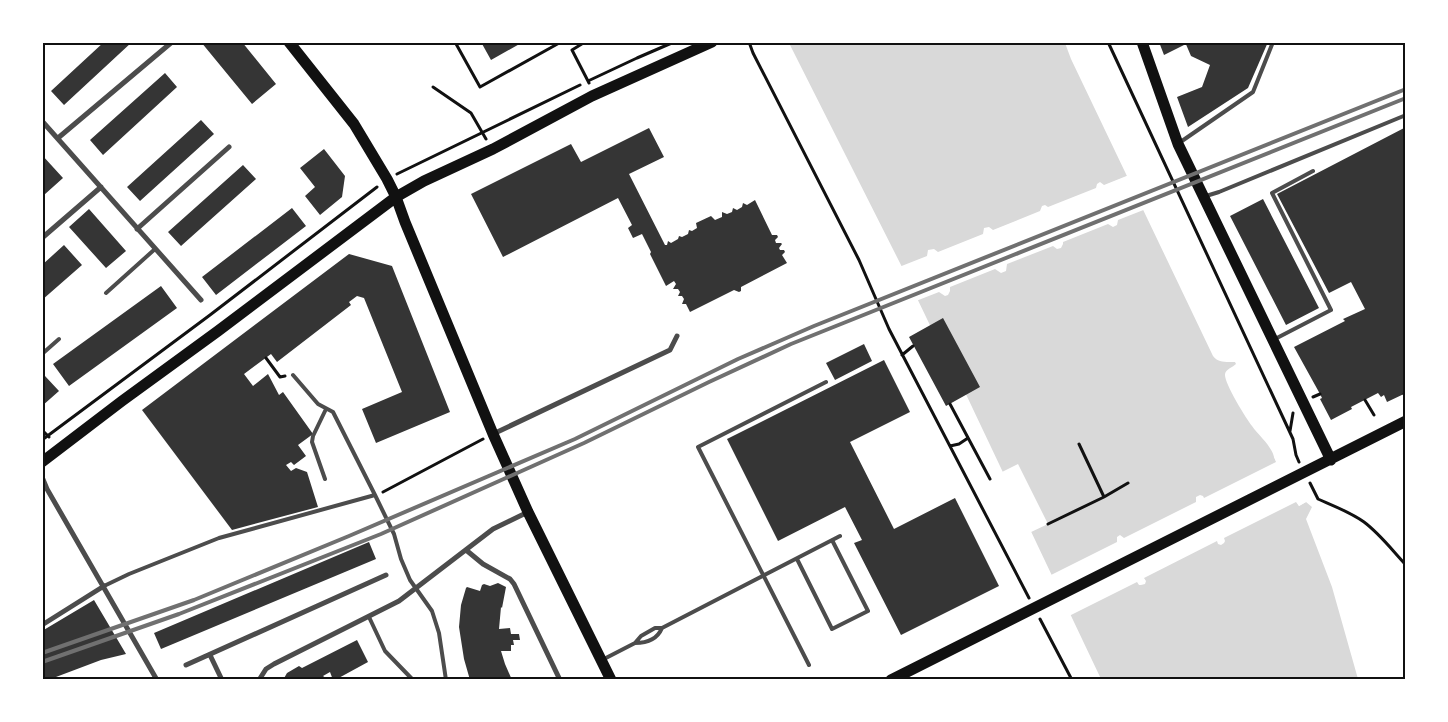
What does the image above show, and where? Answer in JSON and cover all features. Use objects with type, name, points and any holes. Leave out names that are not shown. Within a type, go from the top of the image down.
[{"type":"main road","points":[[289,42],[354,124],[368,145],[396,197],[493,434],[528,512],[612,680]]},
{"type":"main road","points":[[42,462],[396,197],[424,181],[493,149],[592,96],[712,42]]},
{"type":"main road","points":[[1143,43],[1178,144],[1331,460]]},
{"type":"main road","points":[[890,680],[1406,422]]},
{"type":"street","points":[[58,138],[172,42]]},
{"type":"street","points":[[42,121],[201,300]]},
{"type":"street","points":[[138,229],[229,147]]},
{"type":"street","points":[[42,238],[101,187]]},
{"type":"street","points":[[493,434],[670,350],[677,336]]},
{"type":"street","points":[[42,477],[47,489],[157,680]]},
{"type":"street","points":[[258,680],[274,664],[399,601],[416,590],[493,529],[528,512]]},
{"type":"street","points":[[466,550],[483,564],[510,579],[514,584],[560,680]]},
{"type":"street","points":[[186,665],[386,575]]},
{"type":"street","points":[[42,624],[104,586]]},
{"type":"street","points":[[210,655],[222,680]]},
{"type":"lane","points":[[1178,144],[1253,92],[1273,42]]},
{"type":"lane","points":[[1204,197],[1406,115]]},
{"type":"lane","points":[[1273,340],[1331,310],[1272,193],[1313,171]]},
{"type":"lane","points":[[106,293],[155,249]]},
{"type":"lane","points":[[42,354],[59,339]]},
{"type":"lane","points":[[292,375],[318,404],[333,412],[394,534],[401,559],[416,590],[432,611],[439,633],[446,680]]},
{"type":"lane","points":[[809,665],[698,447],[826,382]]},
{"type":"lane","points":[[325,479],[312,442],[326,409]]},
{"type":"lane","points":[[104,586],[128,574],[219,538],[375,496]]},
{"type":"lane","points":[[602,660],[635,643],[649,631],[655,628],[662,628],[840,536]]},
{"type":"lane","points":[[797,559],[832,629],[868,611],[832,540]]},
{"type":"lane","points":[[369,617],[385,651],[413,680]]},
{"type":"lane","points":[[635,643],[645,643],[659,635],[662,628]]},
{"type":"path","points":[[456,42],[480,87],[561,42]]},
{"type":"path","points":[[585,42],[572,50],[588,81],[592,96]]},
{"type":"path","points":[[749,42],[859,260],[889,330],[1072,680]]},
{"type":"path","points":[[1108,42],[1294,439],[1296,455],[1318,499],[1344,510],[1363,521],[1374,530],[1406,565]]},
{"type":"path","points":[[433,87],[470,112],[493,149]]},
{"type":"path","points":[[201,300],[218,331]]},
{"type":"path","points":[[902,355],[913,346]]},
{"type":"path","points":[[266,358],[280,377],[292,375]]},
{"type":"path","points":[[1313,397],[1320,394]]},
{"type":"path","points":[[1365,400],[1374,415]]},
{"type":"path","points":[[950,404],[990,479]]},
{"type":"path","points":[[1290,432],[1293,410]]},
{"type":"path","points":[[375,496],[493,434]]},
{"type":"path","points":[[950,446],[959,444],[968,438]]},
{"type":"path","points":[[1079,444],[1104,497]]},
{"type":"path","points":[[1048,524],[1104,497],[1128,483]]},
{"type":"shaded area","points":[[789,43],[1065,43],[1213,356],[1220,361],[1235,362],[1236,364],[1228,369],[1225,374],[1232,392],[1249,422],[1270,448],[1299,506],[1306,502],[1312,507],[1306,519],[1332,587],[1358,679],[1101,679],[963,388],[939,344]]},
{"type":"pier","points":[[1129,175],[1146,209],[1118,220],[1117,225],[1113,227],[1108,224],[1063,242],[1061,248],[1057,249],[1053,246],[1007,264],[1006,271],[1001,273],[995,269],[950,287],[948,295],[945,296],[939,292],[916,301],[899,267],[927,256],[928,250],[934,249],[938,252],[983,234],[984,228],[989,227],[993,230],[1040,211],[1042,206],[1048,207],[1096,188],[1100,182],[1104,185]]},
{"type":"pier","points":[[1276,456],[1300,503],[1305,500],[1306,502],[1299,506],[1296,502],[1224,538],[1225,541],[1221,545],[1217,541],[1144,578],[1145,584],[1139,585],[1137,582],[1069,616],[1049,576],[1117,542],[1117,537],[1120,535],[1124,538],[1196,502],[1196,497],[1200,495],[1204,498],[1276,462],[1274,457]]},
{"type":"pier","points":[[1018,464],[1048,524],[1029,533],[1000,473]]},
{"type":"building","points":[[104,42],[132,42],[64,105],[51,91]]},
{"type":"building","points":[[201,42],[242,42],[276,84],[252,104]]},
{"type":"building","points":[[481,42],[523,42],[491,60]]},
{"type":"building","points":[[1159,42],[1185,42],[1184,45],[1164,55]]},
{"type":"building","points":[[1185,42],[1268,42],[1248,88],[1188,127],[1177,97],[1202,87],[1210,65],[1191,56]]},
{"type":"building","points":[[165,73],[177,87],[103,155],[90,140]]},
{"type":"building","points":[[201,120],[214,134],[140,201],[127,187]]},
{"type":"building","points":[[1406,127],[1406,253],[1404,254],[1406,257],[1406,393],[1387,402],[1384,395],[1381,397],[1378,393],[1331,420],[1320,399],[1322,398],[1320,394],[1294,347],[1345,321],[1343,319],[1365,309],[1351,282],[1329,293],[1277,194]]},
{"type":"building","points":[[649,128],[664,157],[629,174],[665,245],[667,245],[668,241],[671,243],[678,239],[679,236],[682,237],[688,234],[689,230],[692,231],[697,228],[696,223],[711,216],[715,220],[722,217],[722,212],[727,214],[732,212],[733,208],[737,210],[742,207],[743,203],[747,205],[755,200],[772,235],[777,235],[778,237],[775,240],[776,243],[782,244],[779,248],[784,250],[785,252],[782,255],[787,263],[741,287],[741,291],[734,290],[690,312],[686,304],[682,304],[684,299],[682,296],[678,296],[680,292],[678,289],[673,289],[676,284],[674,281],[666,286],[642,234],[633,238],[628,228],[632,225],[618,198],[503,257],[471,194],[571,144],[581,162]]},
{"type":"building","points":[[324,149],[345,176],[342,197],[320,215],[305,196],[315,187],[300,168]]},
{"type":"building","points":[[42,155],[63,178],[44,195],[42,193]]},
{"type":"building","points":[[243,165],[256,179],[181,246],[168,232]]},
{"type":"building","points":[[1263,199],[1319,308],[1286,325],[1230,216]]},
{"type":"building","points":[[292,208],[306,226],[216,295],[202,277]]},
{"type":"building","points":[[89,209],[126,251],[106,268],[69,227]]},
{"type":"building","points":[[64,245],[82,265],[42,300],[42,265]]},
{"type":"building","points":[[349,254],[392,266],[450,412],[376,443],[362,409],[402,392],[364,298],[357,296],[349,302],[351,305],[277,362],[271,354],[244,374],[253,386],[268,374],[279,395],[283,392],[313,434],[298,445],[306,456],[294,465],[291,462],[286,465],[291,471],[296,468],[307,472],[318,507],[232,530],[142,410]]},
{"type":"building","points":[[161,286],[177,308],[69,386],[53,364]]},
{"type":"building","points":[[943,318],[980,387],[946,406],[909,337]]},
{"type":"building","points":[[864,344],[872,361],[835,380],[826,363]]},
{"type":"building","points":[[884,360],[910,412],[850,442],[894,529],[955,498],[999,586],[901,635],[854,543],[862,540],[845,507],[778,541],[727,439]]},
{"type":"building","points":[[45,376],[59,391],[42,406],[42,378]]},
{"type":"building","points":[[369,542],[376,559],[161,649],[154,633]]},
{"type":"building","points":[[498,583],[506,587],[501,607],[499,629],[510,628],[511,634],[519,634],[520,640],[513,640],[514,645],[511,645],[511,651],[501,651],[512,680],[470,680],[464,659],[459,627],[461,605],[467,587],[480,591],[484,584],[490,586]]},
{"type":"building","points":[[94,600],[126,654],[101,660],[48,680],[42,680],[42,631]]},
{"type":"building","points":[[357,640],[368,662],[335,680],[333,680],[330,672],[323,676],[328,680],[283,680],[287,673],[299,666],[302,668]]},
{"type":"railway","points":[[42,653],[194,600],[349,536],[575,439],[738,359],[814,326],[1406,89]]},
{"type":"railway","points":[[42,662],[179,614],[381,534],[584,443],[791,344],[1406,98]]}]
